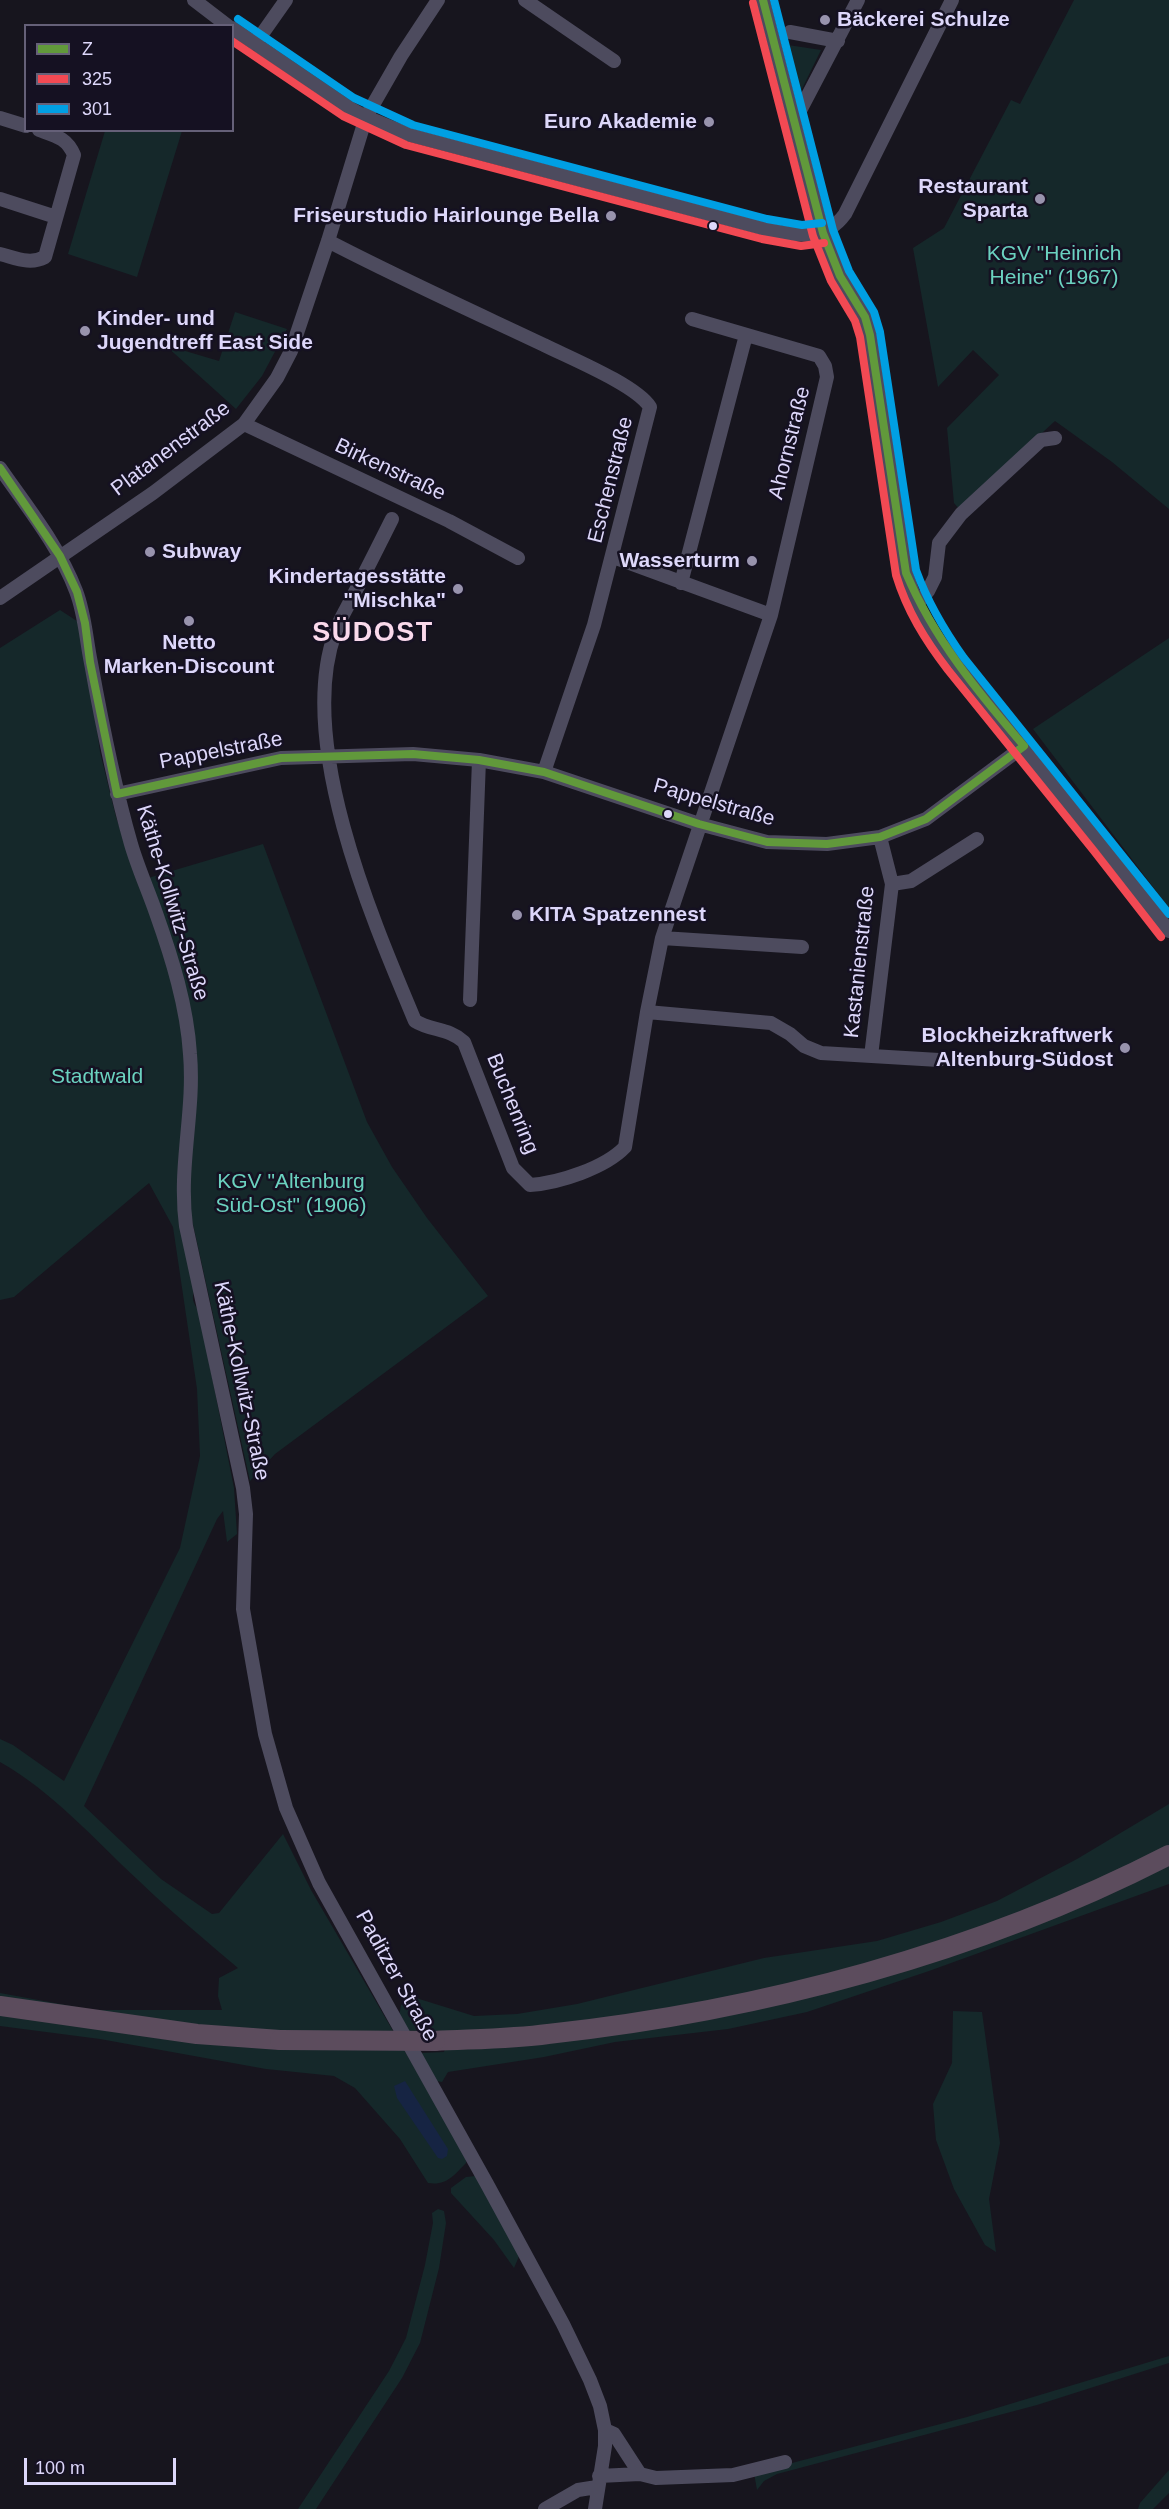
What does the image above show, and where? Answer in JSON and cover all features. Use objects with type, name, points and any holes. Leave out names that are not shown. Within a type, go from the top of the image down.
[{"type":"highway","points":[[0,2006],[196,2034],[280,2040],[435,2041],[547,2035],[667,2017],[783,1995],[906,1960],[1029,1917],[1169,1855]]},
{"type":"street","points":[[194,0],[225,24]]},
{"type":"street","points":[[255,44],[286,0]]},
{"type":"street","name":"Platanenstraße","points":[[0,598],[153,493],[244,424],[277,378],[291,351],[366,117],[401,56],[438,0]]},
{"type":"street","points":[[525,0],[614,61]]},
{"type":"street","points":[[763,0],[823,233],[840,276],[865,317],[874,355],[899,541],[906,573],[917,603],[934,633],[956,664],[1024,746],[1169,931]]},
{"type":"street","points":[[794,124],[858,0]]},
{"type":"street","points":[[234,29],[366,117],[410,135],[765,229],[802,236],[823,233],[839,223],[845,214],[952,0]]},
{"type":"street","points":[[790,32],[838,41]]},
{"type":"street","points":[[0,118],[24,125]]},
{"type":"street","points":[[0,254],[36,262],[45,257],[74,155],[69,143],[45,132]]},
{"type":"street","points":[[0,200],[56,217]]},
{"type":"street","name":"Eschenstraße","points":[[328,241],[584,364],[644,397],[650,407],[594,625],[544,772]]},
{"type":"street","name":"Ahornstraße","points":[[692,319],[819,357],[825,366],[827,377],[771,615],[699,824]]},
{"type":"street","points":[[681,582],[747,335]]},
{"type":"street","name":"Birkenstraße","points":[[244,424],[449,521],[518,558]]},
{"type":"street","points":[[917,603],[928,591],[935,577],[939,543],[961,514],[1041,440],[1055,438]]},
{"type":"street","name":"Käthe-Kollwitz-Straße","points":[[0,468],[60,556],[77,592],[85,623],[90,662],[117,794],[136,861],[171,957],[188,1037],[191,1085],[184,1149],[182,1199],[243,1488],[246,1514]]},
{"type":"street","name":"Birkenstraße","points":[[327,755],[324,681],[335,633],[392,519]]},
{"type":"street","points":[[613,557],[771,615]]},
{"type":"street","name":"Pappelstraße","points":[[117,794],[281,758],[413,754],[478,760],[544,772],[699,824],[767,842],[827,844],[880,837],[926,819],[1024,746]]},
{"type":"street","name":"Buchenring","points":[[327,755],[348,842],[377,930],[415,1021],[423,1026],[441,1028],[457,1035],[464,1042],[513,1168],[531,1185],[549,1183],[602,1164],[615,1157],[625,1147],[647,1012],[662,938],[699,824]]},
{"type":"street","points":[[470,1000],[478,760]]},
{"type":"street","name":"Kastanienstraße","points":[[871,1056],[874,1016],[892,884],[880,837]]},
{"type":"street","points":[[892,884],[911,881],[976,839]]},
{"type":"street","points":[[662,938],[802,947]]},
{"type":"street","name":"Kastanienstraße","points":[[647,1012],[771,1023],[790,1034],[804,1046],[821,1053],[939,1060]]},
{"type":"street","name":"Paditzer Straße","points":[[246,1514],[245,1618],[265,1734],[286,1808],[319,1883],[563,2324],[590,2380],[600,2406],[605,2430],[605,2446],[595,2509]]},
{"type":"street","points":[[605,2430],[614,2434],[640,2474]]},
{"type":"street","points":[[545,2509],[598,2481],[640,2474],[656,2478],[733,2475],[785,2462]]},
{"type":"green space","name":"KGV \"Heinrich Heine\" (1967)","points":[[1074,0],[1169,0],[1169,509],[1112,462],[1055,421],[959,509],[954,503],[947,428],[999,375],[973,350],[938,387],[913,248],[944,228],[1011,100],[1020,104]]},
{"type":"green space","points":[[788,45],[821,50],[799,95]]},
{"type":"green space","points":[[105,132],[182,132],[137,277],[68,254]]},
{"type":"green space","points":[[235,312],[287,329],[262,376],[236,409],[165,345],[219,361]]},
{"type":"green space","points":[[60,610],[83,625],[100,752],[116,817],[138,881],[263,844],[367,1122],[392,1167],[427,1218],[488,1296],[275,1454],[250,1481],[192,1220],[195,1289],[193,1300],[199,1311],[234,1488],[237,1534],[227,1542],[223,1511],[217,1519],[84,1806],[161,1879],[212,1914],[219,1913],[283,1834],[311,1890],[467,2158],[466,2163],[454,2175],[440,2183],[428,2183],[400,2139],[355,2088],[334,2076],[266,2069],[100,2039],[0,2026],[0,1993],[93,2010],[222,2010],[218,1996],[219,1978],[238,1968],[162,1903],[38,1787],[0,1762],[0,1739],[13,1745],[64,1781],[180,1548],[200,1456],[197,1389],[173,1227],[149,1183],[14,1297],[0,1300],[0,648]]},
{"type":"green space","points":[[1169,638],[1169,908],[1033,729]]},
{"type":"green space","points":[[1169,1804],[1169,1846],[1022,1913],[867,1964],[788,1985],[708,2002],[548,2027],[434,2034],[433,2030],[408,2031],[399,2017],[401,2005],[410,1998],[474,2016],[517,2014],[577,2004],[764,1958],[877,1941],[941,1922],[997,1901],[1077,1859]]},
{"type":"green space","points":[[1169,1863],[1169,1884],[929,1971],[807,2012],[728,2029],[615,2042],[544,2057],[448,2072],[442,2082],[436,2081],[420,2053],[444,2052],[445,2048],[784,2002]]},
{"type":"green space","points":[[953,2011],[982,2012],[1000,2143],[989,2199],[996,2252],[985,2245],[954,2189],[936,2140],[933,2104],[952,2063]]},
{"type":"green space","points":[[476,2176],[520,2254],[514,2268],[494,2240],[451,2193],[451,2188],[466,2177]]},
{"type":"green space","points":[[438,2209],[444,2211],[446,2223],[439,2268],[420,2343],[402,2378],[316,2509],[298,2509],[389,2371],[406,2338],[425,2265],[433,2223],[432,2213]]},
{"type":"green space","points":[[1169,2356],[1169,2363],[1037,2405],[777,2474],[764,2481],[757,2490],[754,2473],[967,2417]]},
{"type":"green space","points":[[1169,2470],[1169,2493],[1153,2509],[1138,2509],[1140,2503]]},
{"type":"water","points":[[405,2081],[448,2149],[447,2156],[442,2159],[438,2158],[397,2098],[394,2086]]},
{"type":"transit line","name":"Z","points":[[763,0],[823,233],[840,276],[865,317],[870,335],[906,573],[930,620],[958,664],[1024,746]]},
{"type":"transit line","name":"301","points":[[774,0],[833,230],[849,271],[874,312],[880,332],[916,570],[926,594],[964,658],[1169,914]]},
{"type":"transit line","name":"325","points":[[753,3],[813,236],[831,281],[855,321],[860,337],[896,575],[911,613],[948,670],[1161,937]]},
{"type":"transit line","name":"301","points":[[238,19],[354,98],[413,125],[767,219],[802,225],[822,223]]},
{"type":"transit line","name":"325","points":[[234,42],[343,116],[406,145],[762,239],[801,246],[824,243]]},
{"type":"transit line","name":"Z","points":[[0,468],[60,556],[77,592],[85,623],[90,662],[117,794]]},
{"type":"transit line","name":"Z","points":[[117,794],[281,758],[413,754],[479,760],[544,772],[699,824],[767,842],[827,844],[880,837],[926,819],[1024,746]]},
{"type":"place","name":"Bäckerei Schulze","points":[[825,20]]},
{"type":"place","name":"Euro Akademie","points":[[709,122]]},
{"type":"place","name":"Restaurant Sparta","points":[[1040,199]]},
{"type":"place","name":"Friseurstudio Hairlounge Bella","points":[[611,216]]},
{"type":"place","name":"Kinder- und Jugendtreff East Side","points":[[85,331]]},
{"type":"place","name":"Subway","points":[[150,552]]},
{"type":"place","name":"Wasserturm","points":[[752,561]]},
{"type":"place","name":"Kindertagesstätte \"Mischka\"","points":[[458,589]]},
{"type":"place","name":"Netto Marken-Discount","points":[[189,621]]},
{"type":"place","name":"KITA Spatzennest","points":[[517,915]]},
{"type":"place","name":"Blockheizkraftwerk Altenburg-Südost","points":[[1125,1048]]},
{"type":"district","name":"SÜDOST","points":[[373,634]]},
{"type":"park label","name":"Stadtwald","points":[[97,1077]]},
{"type":"park label","name":"KGV \"Altenburg Süd-Ost\" (1906)","points":[[291,1194]]}]
